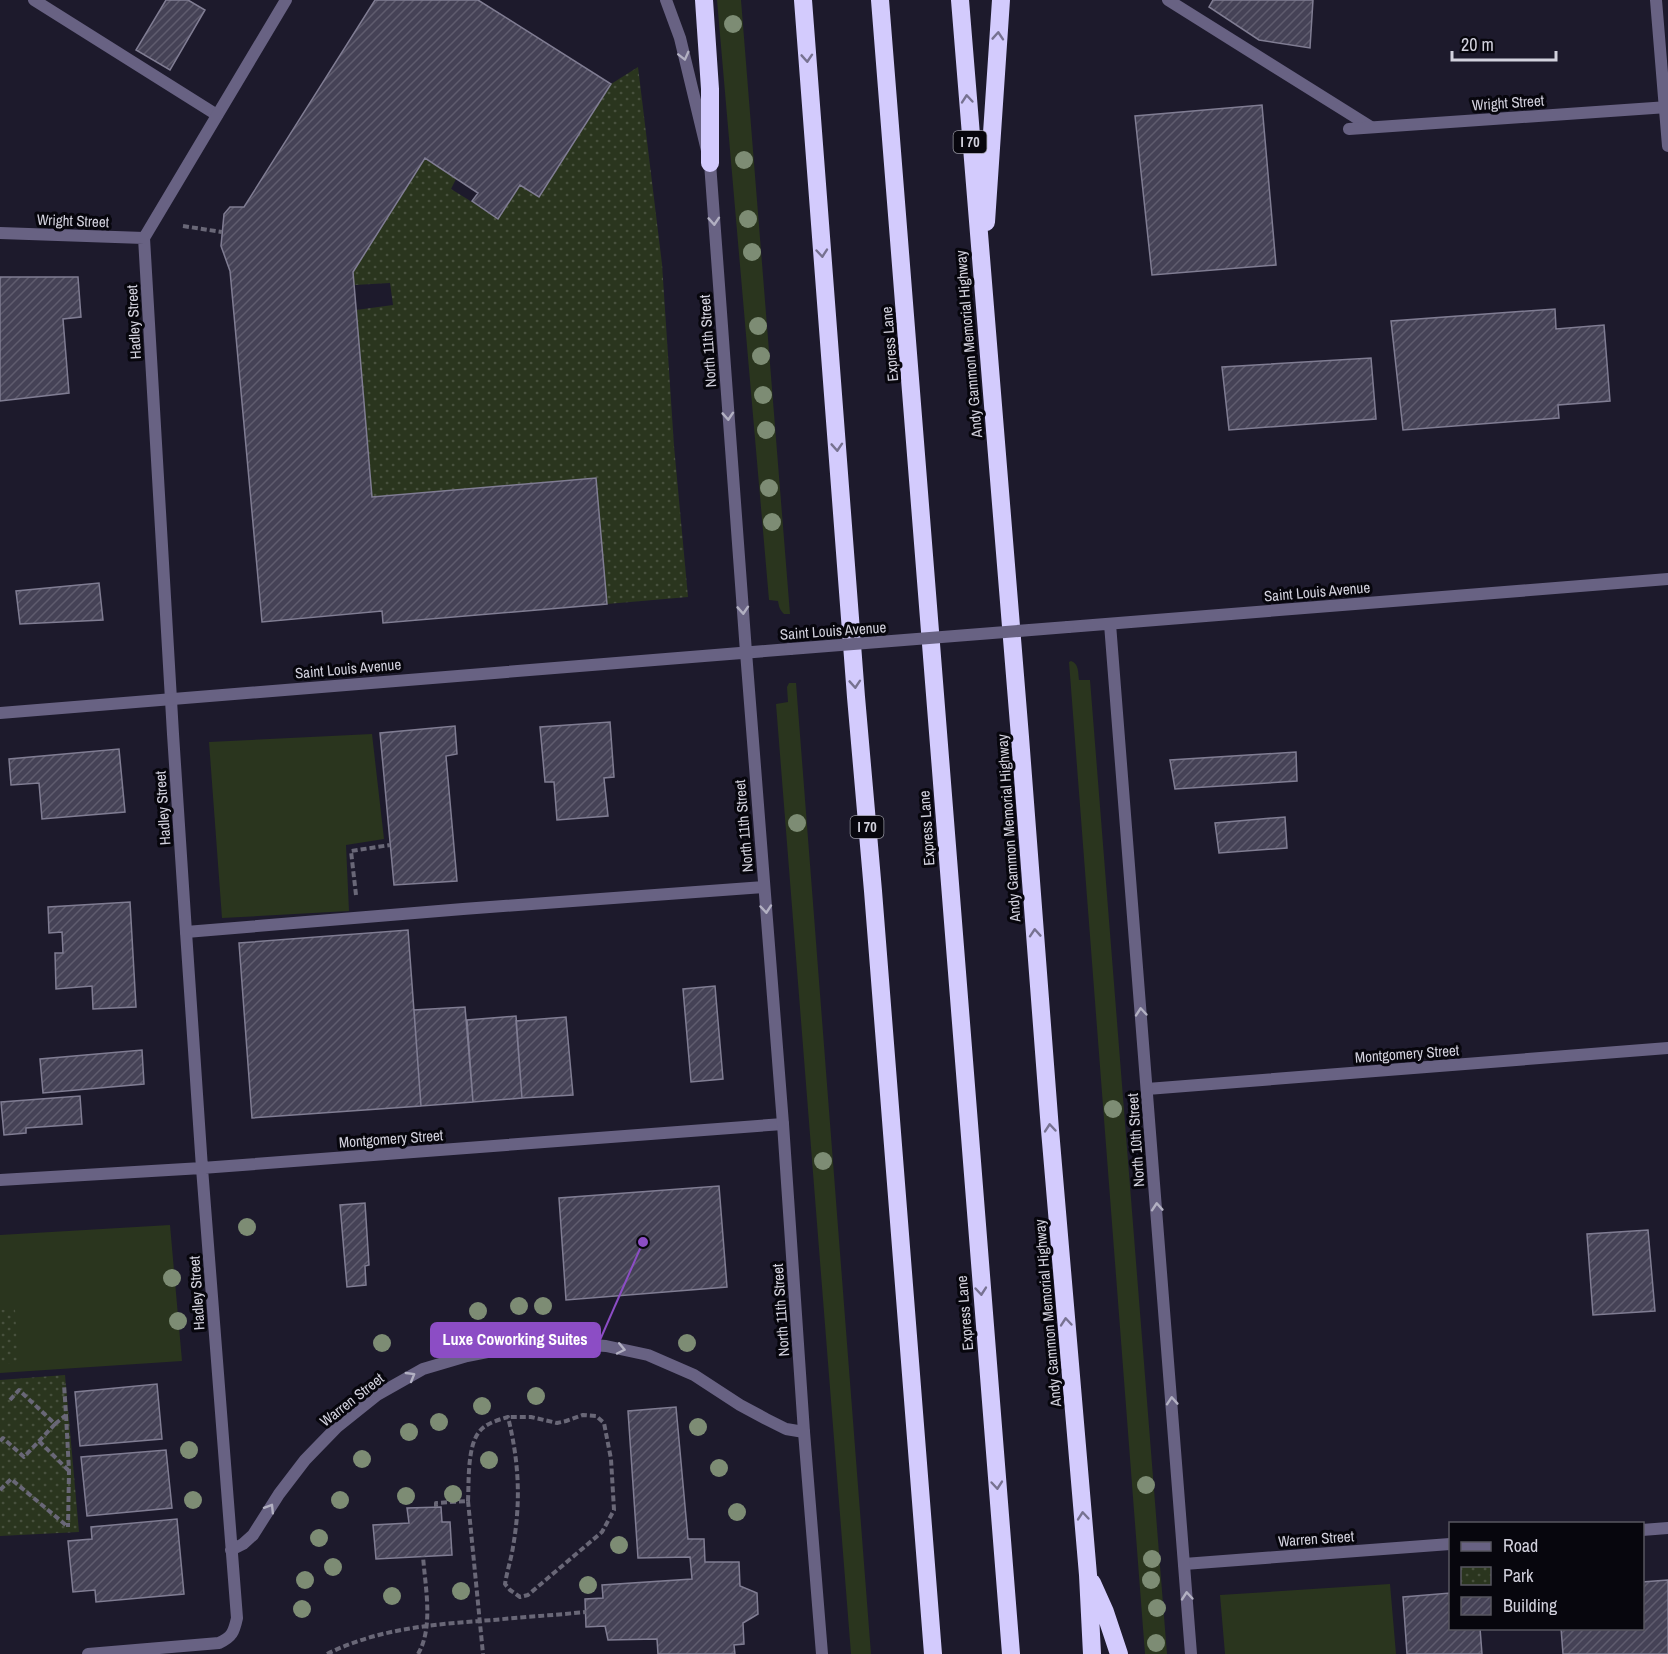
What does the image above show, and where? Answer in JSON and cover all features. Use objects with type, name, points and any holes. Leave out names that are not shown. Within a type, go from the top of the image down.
[{"type":"highway","points":[[704,0],[710,89],[710,163]]},
{"type":"highway","name":"I 70","points":[[803,0],[933,1654]]},
{"type":"highway","name":"Express Lane","points":[[880,0],[1011,1654]]},
{"type":"highway","name":"Andy Gammon Memorial Highway","points":[[960,0],[1050,1130],[1088,1575],[1092,1654]]},
{"type":"highway","points":[[982,283],[1000,0]]},
{"type":"highway","points":[[1088,1575],[1105,1612],[1119,1654]]},
{"type":"street","points":[[34,0],[217,115]]},
{"type":"street","points":[[144,238],[286,0]]},
{"type":"street","name":"North 11th Street","points":[[666,0],[680,38],[710,163],[822,1654]]},
{"type":"street","points":[[1168,0],[1371,128]]},
{"type":"street","points":[[1656,0],[1668,146]]},
{"type":"street","name":"Wright Street","points":[[1349,129],[1666,107]]},
{"type":"street","name":"Wright Street","points":[[0,233],[144,238]]},
{"type":"street","name":"Hadley Street","points":[[88,1654],[219,1643],[229,1638],[235,1628],[237,1618],[186,932],[144,238]]},
{"type":"street","name":"Saint Louis Avenue","points":[[0,713],[1668,579]]},
{"type":"street","name":"North 10th Street","points":[[1110,624],[1191,1654]]},
{"type":"street","points":[[186,932],[764,886]]},
{"type":"street","name":"Montgomery Street","points":[[1147,1089],[1668,1048]]},
{"type":"street","name":"Montgomery Street","points":[[0,1180],[202,1168],[783,1124]]},
{"type":"street","name":"Warren Street","points":[[231,1550],[243,1544],[253,1535],[279,1494],[305,1460],[337,1427],[377,1395],[423,1369],[478,1354],[513,1347],[562,1343],[606,1346],[648,1355],[694,1375],[766,1419],[786,1428],[804,1432]]},
{"type":"street","points":[[1644,1530],[1668,1528]]},
{"type":"street","name":"Warren Street","points":[[1184,1564],[1449,1544]]},
{"type":"path","points":[[183,226],[222,232]]},
{"type":"path","points":[[358,918],[351,851],[390,845]]},
{"type":"path","points":[[0,1490],[11,1479],[68,1527],[69,1471],[64,1384]]},
{"type":"path","points":[[9,1400],[19,1390],[55,1424]]},
{"type":"path","points":[[0,1441],[3,1438],[24,1457],[66,1415]]},
{"type":"path","points":[[483,1654],[468,1501],[473,1444],[479,1432],[491,1423],[508,1417],[531,1417],[557,1422],[583,1415],[596,1416],[604,1423],[611,1459],[615,1509],[602,1532],[528,1595],[520,1597],[510,1590],[505,1584],[513,1549],[518,1476],[515,1447],[508,1417]]},
{"type":"path","points":[[39,1441],[69,1471]]},
{"type":"path","points":[[436,1507],[436,1503],[468,1501]]},
{"type":"path","points":[[418,1654],[428,1625],[423,1556]]},
{"type":"path","points":[[327,1654],[346,1644],[380,1634],[428,1625],[585,1612]]},
{"type":"green space","points":[[717,0],[741,0],[790,614],[782,612],[778,601],[769,600]]},
{"type":"green space","points":[[638,67],[662,264],[674,446],[688,597],[607,604],[596,478],[372,497],[356,310],[393,305],[390,283],[354,285],[353,272],[425,158],[456,179],[451,189],[498,218],[520,185],[539,197],[611,84]]},
{"type":"green space","points":[[1069,662],[1077,666],[1079,680],[1090,680],[1167,1654],[1145,1654]]},
{"type":"green space","points":[[789,683],[796,683],[871,1654],[851,1654],[776,704],[788,702]]},
{"type":"green space","points":[[372,734],[384,839],[346,845],[349,911],[222,918],[209,742]]},
{"type":"green space","points":[[170,1225],[182,1361],[0,1373],[0,1235]]},
{"type":"green space","points":[[15,1309],[18,1363],[0,1364],[0,1310]]},
{"type":"green space","points":[[65,1375],[79,1532],[0,1536],[0,1380]]},
{"type":"green space","points":[[1390,1584],[1396,1654],[1225,1654],[1220,1595]]},
{"type":"building","points":[[166,0],[188,0],[205,10],[170,70],[136,50]]},
{"type":"building","points":[[375,0],[478,0],[611,84],[539,197],[520,185],[498,219],[472,201],[478,193],[425,158],[353,272],[372,497],[596,478],[607,604],[383,623],[382,611],[262,622],[230,271],[221,246],[224,214],[230,207],[244,207]]},
{"type":"building","points":[[1213,0],[1313,0],[1310,48],[1259,40],[1209,7]]},
{"type":"building","points":[[1262,105],[1276,265],[1152,275],[1135,116]]},
{"type":"building","points":[[0,277],[78,277],[81,317],[63,319],[69,393],[0,401]]},
{"type":"building","points":[[1555,309],[1556,329],[1604,325],[1610,401],[1558,405],[1559,418],[1403,430],[1391,321]]},
{"type":"building","points":[[1371,358],[1376,419],[1229,430],[1222,367]]},
{"type":"building","points":[[99,583],[103,620],[20,624],[16,591]]},
{"type":"building","points":[[610,722],[614,777],[604,778],[608,816],[557,820],[554,782],[545,782],[540,727]]},
{"type":"building","points":[[455,726],[457,754],[446,756],[457,881],[394,885],[380,733]]},
{"type":"building","points":[[119,749],[125,812],[42,819],[39,783],[11,785],[9,759]]},
{"type":"building","points":[[1296,752],[1297,781],[1175,789],[1170,760]]},
{"type":"building","points":[[1285,817],[1287,848],[1219,853],[1215,823]]},
{"type":"building","points":[[130,902],[136,1007],[93,1009],[92,986],[56,989],[55,953],[63,953],[62,932],[49,933],[48,907]]},
{"type":"building","points":[[408,930],[421,1106],[252,1118],[239,943]]},
{"type":"building","points":[[715,986],[723,1079],[691,1082],[683,989]]},
{"type":"building","points":[[465,1007],[473,1102],[421,1106],[414,1010]]},
{"type":"building","points":[[516,1016],[522,1098],[473,1102],[467,1020]]},
{"type":"building","points":[[566,1017],[573,1095],[522,1098],[516,1021]]},
{"type":"building","points":[[142,1050],[144,1084],[43,1093],[40,1059]]},
{"type":"building","points":[[80,1096],[82,1124],[26,1128],[26,1133],[4,1135],[1,1102]]},
{"type":"building","points":[[719,1186],[727,1287],[566,1300],[559,1198]]},
{"type":"building","points":[[365,1203],[369,1265],[365,1266],[366,1285],[347,1287],[340,1205]]},
{"type":"building","points":[[1648,1230],[1655,1311],[1593,1315],[1587,1234]]},
{"type":"building","points":[[157,1384],[162,1439],[80,1446],[75,1392]]},
{"type":"building","points":[[676,1407],[688,1539],[704,1539],[705,1562],[739,1562],[740,1586],[757,1593],[758,1614],[743,1623],[744,1644],[734,1645],[735,1654],[658,1654],[657,1639],[608,1640],[605,1626],[586,1627],[585,1599],[603,1598],[602,1585],[692,1579],[690,1557],[638,1558],[628,1411]]},
{"type":"building","points":[[166,1450],[172,1508],[87,1516],[81,1457]]},
{"type":"building","points":[[441,1507],[442,1522],[450,1522],[452,1555],[376,1559],[373,1525],[409,1523],[407,1508]]},
{"type":"building","points":[[177,1519],[184,1594],[96,1602],[95,1590],[73,1592],[68,1541],[92,1539],[91,1527]]},
{"type":"building","points":[[1668,1580],[1668,1654],[1563,1654],[1561,1630],[1644,1630],[1644,1582]]},
{"type":"building","points":[[1449,1593],[1449,1630],[1480,1630],[1482,1654],[1407,1654],[1403,1597]]},
{"type":"place","name":"Luxe Coworking Suites","points":[[643,1242]]}]
